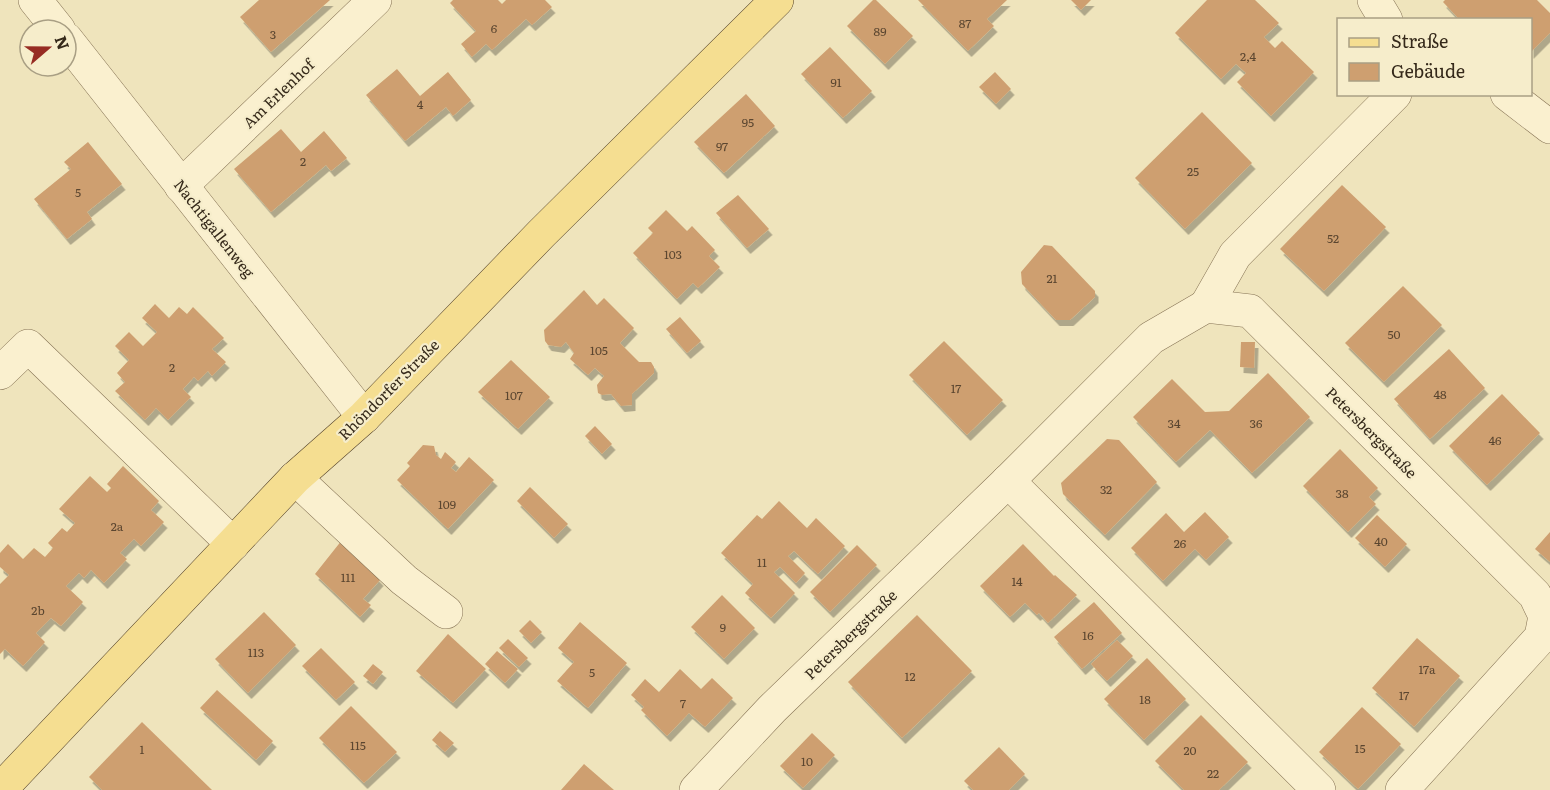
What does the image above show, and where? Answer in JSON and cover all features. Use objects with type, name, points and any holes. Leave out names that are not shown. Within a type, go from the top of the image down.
[{"type":"main road","name":"Rhöndorfer Straße","points":[[6,788],[295,478],[364,417],[541,234],[777,0]]},
{"type":"street","points":[[35,0],[49,18]]},
{"type":"street","name":"Am Erlenhof","points":[[181,186],[375,0]]},
{"type":"street","points":[[1374,0],[1385,18]]},
{"type":"street","name":"Nachtigallenweg","points":[[78,54],[364,417]]},
{"type":"street","points":[[1206,306],[1235,255],[1393,96]]},
{"type":"street","points":[[1510,96],[1550,127]]},
{"type":"street","name":"Petersbergstraße","points":[[696,790],[772,709],[1008,481],[1151,338],[1206,306],[1250,311],[1535,595],[1547,616],[1541,637],[1402,790]]},
{"type":"street","points":[[0,373],[28,346],[233,544]]},
{"type":"street","points":[[295,478],[404,580],[446,612]]},
{"type":"street","points":[[1008,481],[1319,790]]},
{"type":"building","points":[[259,0],[330,0],[271,52],[240,17]]},
{"type":"building","points":[[453,0],[498,0],[502,4],[506,0],[545,0],[552,7],[532,25],[526,19],[492,50],[486,44],[472,57],[461,44],[476,31],[450,3]]},
{"type":"building","points":[[873,0],[876,0],[913,36],[885,64],[847,26]]},
{"type":"building","points":[[918,0],[1007,0],[987,19],[994,26],[968,51]]},
{"type":"building","points":[[1071,0],[1091,0],[1081,10]]},
{"type":"building","points":[[1207,0],[1255,0],[1279,23],[1264,37],[1275,48],[1282,41],[1314,72],[1271,116],[1237,82],[1246,73],[1236,64],[1221,79],[1175,33]]},
{"type":"building","points":[[1445,0],[1537,0],[1550,13],[1550,33],[1532,51],[1532,18],[1458,18],[1443,2]]},
{"type":"building","points":[[830,47],[872,91],[843,118],[801,74]]},
{"type":"building","points":[[397,69],[420,96],[448,72],[471,100],[453,116],[446,107],[405,141],[366,95]]},
{"type":"building","points":[[995,72],[1011,89],[996,104],[979,87]]},
{"type":"building","points":[[746,94],[775,126],[724,173],[694,142]]},
{"type":"building","points":[[1202,112],[1252,163],[1185,229],[1135,178]]},
{"type":"building","points":[[281,129],[301,152],[324,131],[347,158],[331,171],[326,165],[271,212],[234,169]]},
{"type":"building","points":[[88,142],[122,184],[87,212],[92,219],[67,239],[34,199],[71,169],[64,162]]},
{"type":"building","points":[[1342,185],[1386,227],[1324,291],[1280,249]]},
{"type":"building","points":[[738,195],[769,229],[747,248],[716,213]]},
{"type":"building","points":[[666,210],[687,231],[692,226],[715,250],[709,256],[720,267],[698,288],[693,283],[677,299],[633,253],[653,233],[648,228]]},
{"type":"building","points":[[1044,245],[1052,246],[1095,291],[1095,297],[1070,320],[1056,320],[1022,284],[1021,272]]},
{"type":"building","points":[[1403,286],[1442,325],[1384,382],[1345,343]]},
{"type":"building","points":[[584,290],[597,305],[604,298],[634,328],[620,343],[639,362],[651,362],[654,367],[654,373],[632,394],[632,405],[621,406],[611,394],[598,393],[597,385],[604,376],[595,368],[588,375],[570,359],[574,353],[566,342],[561,347],[548,345],[545,341],[544,330]]},
{"type":"building","points":[[155,304],[169,318],[179,307],[187,314],[193,307],[224,338],[212,349],[226,362],[212,376],[208,371],[198,381],[194,377],[183,389],[191,397],[168,420],[156,408],[145,420],[115,391],[125,382],[117,373],[129,360],[115,346],[129,332],[143,346],[157,332],[142,318]]},
{"type":"building","points":[[680,317],[701,341],[687,353],[666,329]]},
{"type":"building","points":[[944,341],[1003,400],[967,435],[909,375]]},
{"type":"building","points":[[1241,342],[1255,342],[1254,368],[1240,367]]},
{"type":"building","points":[[1449,349],[1485,388],[1430,439],[1394,399]]},
{"type":"building","points":[[511,360],[550,397],[518,429],[478,392]]},
{"type":"building","points":[[1268,373],[1310,417],[1252,473],[1210,430],[1176,462],[1133,417],[1172,379],[1205,412],[1229,411]]},
{"type":"building","points":[[1502,394],[1540,433],[1487,485],[1449,446]]},
{"type":"building","points":[[595,426],[612,444],[602,454],[585,436]]},
{"type":"building","points":[[1107,439],[1119,440],[1157,482],[1105,535],[1063,494],[1061,483]]},
{"type":"building","points":[[423,445],[434,446],[436,455],[441,459],[445,452],[456,462],[451,468],[456,472],[469,457],[494,480],[448,529],[397,480],[410,466],[407,463]]},
{"type":"building","points":[[1340,449],[1378,488],[1369,497],[1376,504],[1348,532],[1303,486]]},
{"type":"building","points":[[123,466],[159,501],[151,510],[164,522],[141,546],[134,539],[120,553],[127,559],[104,583],[91,570],[84,578],[79,573],[66,586],[83,602],[61,626],[51,618],[36,633],[45,642],[23,666],[5,649],[0,654],[0,584],[9,575],[0,567],[0,553],[8,544],[23,559],[34,548],[45,557],[53,548],[48,543],[62,528],[67,532],[75,523],[59,509],[90,476],[107,492],[111,488],[107,484]]},
{"type":"building","points":[[530,487],[568,524],[554,538],[517,501]]},
{"type":"building","points":[[779,501],[807,528],[816,518],[845,546],[818,574],[794,551],[788,556],[805,573],[796,583],[780,567],[774,572],[795,593],[771,618],[745,593],[753,584],[721,553],[757,515],[762,519]]},
{"type":"building","points":[[1205,512],[1229,537],[1206,560],[1195,549],[1163,581],[1131,548],[1166,513],[1184,532]]},
{"type":"building","points":[[1377,515],[1407,544],[1385,567],[1355,538]]},
{"type":"building","points":[[1550,532],[1550,562],[1535,549]]},
{"type":"building","points":[[342,540],[380,580],[363,599],[371,605],[360,617],[315,574]]},
{"type":"building","points":[[1023,544],[1054,576],[1077,595],[1048,623],[1025,603],[1010,617],[980,586]]},
{"type":"building","points":[[857,545],[877,565],[830,612],[810,592]]},
{"type":"building","points":[[722,595],[755,628],[724,659],[691,627]]},
{"type":"building","points":[[1094,602],[1122,633],[1082,669],[1054,637]]},
{"type":"building","points":[[264,612],[296,645],[248,693],[215,659]]},
{"type":"building","points":[[917,615],[972,671],[902,738],[848,682]]},
{"type":"building","points":[[530,620],[542,632],[531,643],[519,631]]},
{"type":"building","points":[[580,622],[627,663],[588,708],[557,681],[574,662],[558,648]]},
{"type":"building","points":[[448,634],[486,669],[453,703],[416,671]]},
{"type":"building","points":[[1417,638],[1460,676],[1414,727],[1372,688]]},
{"type":"building","points":[[508,639],[528,658],[519,667],[499,648]]},
{"type":"building","points":[[1117,640],[1133,656],[1107,681],[1091,664]]},
{"type":"building","points":[[321,648],[355,682],[336,700],[302,666]]},
{"type":"building","points":[[497,651],[518,669],[505,683],[485,664]]},
{"type":"building","points":[[1147,658],[1186,699],[1144,740],[1104,699]]},
{"type":"building","points":[[373,664],[383,672],[373,684],[363,676]]},
{"type":"building","points":[[680,669],[701,689],[712,678],[733,698],[705,727],[689,713],[667,736],[641,710],[644,707],[631,695],[645,679],[659,692]]},
{"type":"building","points":[[217,690],[273,741],[256,760],[200,708]]},
{"type":"building","points":[[351,706],[397,752],[364,783],[319,738]]},
{"type":"building","points":[[1362,707],[1401,744],[1358,789],[1319,752]]},
{"type":"building","points":[[1201,715],[1248,762],[1219,790],[1184,790],[1155,761]]},
{"type":"building","points":[[142,722],[212,790],[102,790],[89,777]]},
{"type":"building","points":[[440,731],[454,743],[445,752],[432,740]]},
{"type":"building","points":[[812,733],[835,755],[803,788],[780,766]]},
{"type":"building","points":[[999,747],[1025,774],[1009,790],[973,790],[964,781]]},
{"type":"building","points":[[584,764],[614,790],[561,790]]}]
